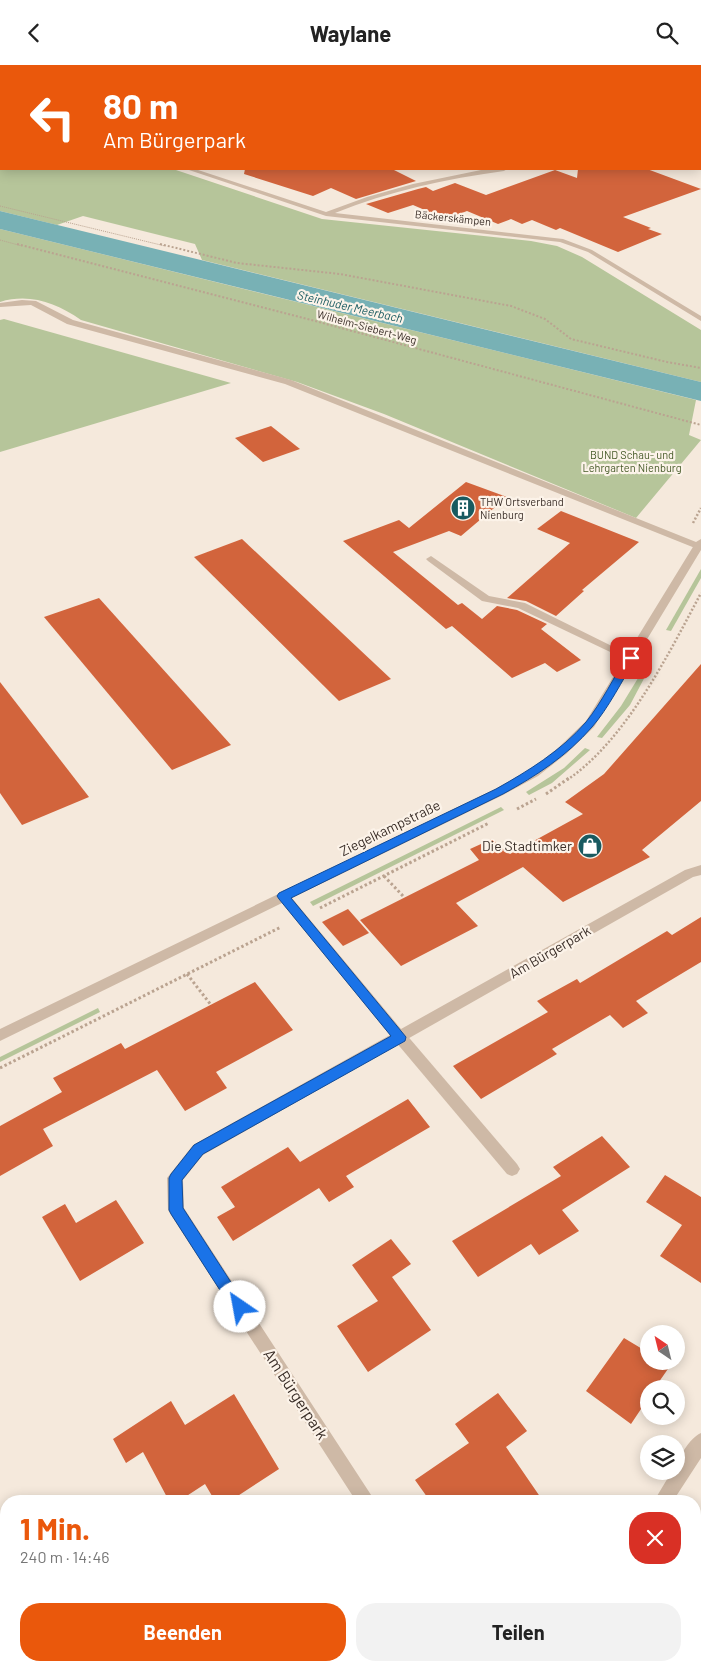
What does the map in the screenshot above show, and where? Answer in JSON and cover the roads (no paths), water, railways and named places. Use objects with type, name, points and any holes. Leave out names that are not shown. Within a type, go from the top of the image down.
[{"type":"street","name":"Bäckerskämpen","points":[[192,170],[326,214],[561,240],[590,251],[701,319]]},
{"type":"street","points":[[326,214],[358,201],[416,184],[498,170]]},
{"type":"street","points":[[0,305],[33,303],[70,322],[288,382],[683,541],[700,545]]},
{"type":"street","name":"Ziegelkampstraße","points":[[0,1035],[499,792],[534,773],[562,751],[590,724],[700,545]]},
{"type":"street","points":[[431,559],[486,599],[521,605],[631,658]]},
{"type":"street","name":"Am Bürgerpark","points":[[362,1495],[176,1210],[176,1178],[198,1150],[690,873],[701,870]]},
{"type":"street","points":[[283,896],[512,1169]]},
{"type":"street","points":[[667,1495],[701,1442]]},
{"type":"water","name":"Steinhuder Meerbach","points":[[0,211],[701,382],[701,401],[0,229]]},
{"type":"place","name":"THW Ortsverband Nienburg","points":[[463,508]]},
{"type":"place","name":"Die Stadtimker","points":[[590,846]]},
{"type":"park label","name":"BUND Schau- und Lehrgarten Nienburg","points":[[632,461]]}]
